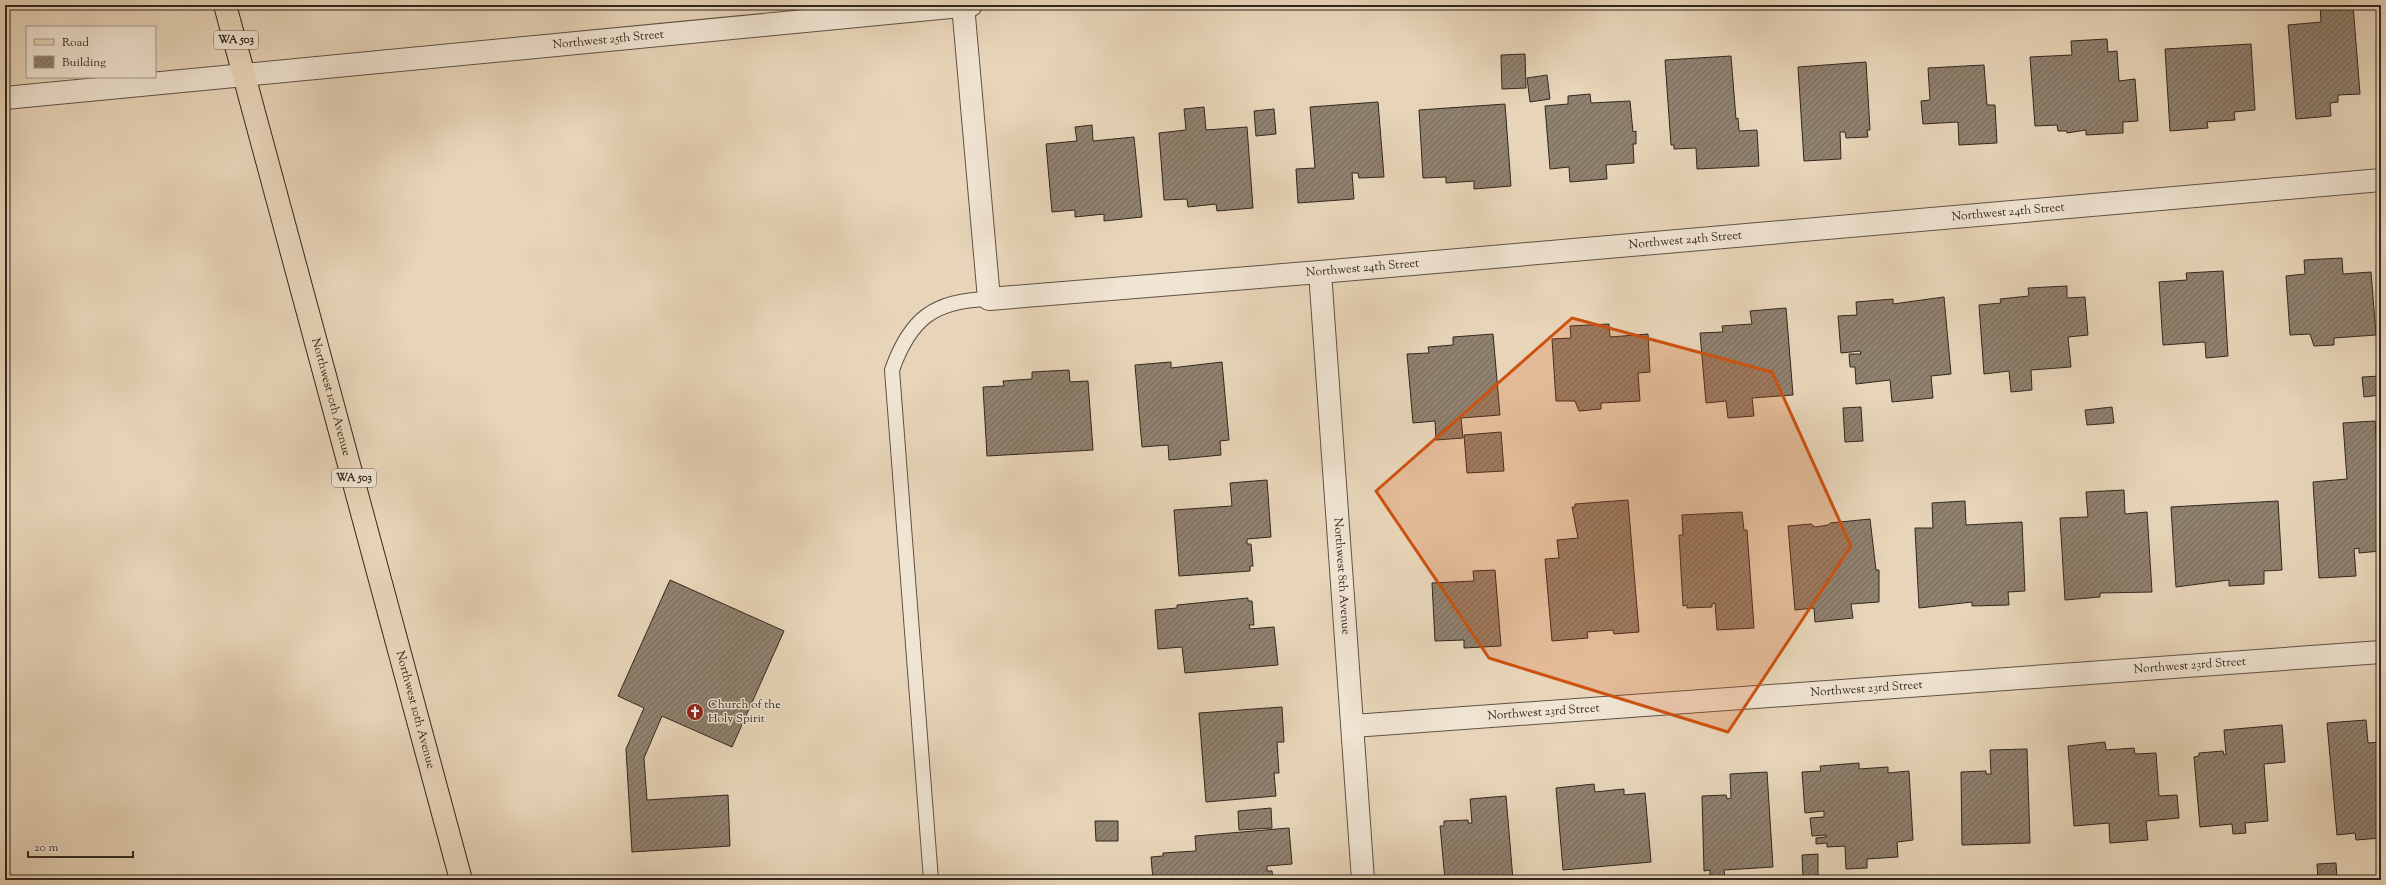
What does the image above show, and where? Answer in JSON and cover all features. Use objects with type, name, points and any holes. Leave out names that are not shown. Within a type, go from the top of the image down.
[{"type":"main road","name":"WA 503","points":[[225,5],[246,75]]},
{"type":"main road","name":"Northwest 10th Avenue","points":[[246,75],[461,880]]},
{"type":"street","name":"Northwest 25th Street","points":[[5,98],[966,5]]},
{"type":"street","points":[[966,5],[989,299]]},
{"type":"street","name":"Northwest 24th Street","points":[[989,299],[1320,272],[2381,180]]},
{"type":"street","name":"Northwest 8th Avenue","points":[[1320,272],[1363,880]]},
{"type":"street","name":"Northwest 23rd Street","points":[[1353,726],[2381,652]]},
{"type":"lane","points":[[931,880],[892,370],[901,346],[912,329],[938,308],[962,300],[989,299]]},
{"type":"highlighted area","points":[[1572,318],[1772,372],[1851,546],[1728,732],[1489,658],[1376,491]]},
{"type":"building","points":[[2320,5],[2353,5],[2360,94],[2338,95],[2338,102],[2330,103],[2331,116],[2296,119],[2288,25],[2321,22]]},
{"type":"building","points":[[2107,39],[2108,52],[2117,51],[2119,81],[2135,79],[2138,121],[2123,122],[2123,133],[2086,135],[2086,130],[2067,133],[2067,131],[2058,131],[2057,125],[2035,126],[2030,57],[2072,55],[2071,41]]},
{"type":"building","points":[[2251,44],[2255,110],[2234,112],[2235,120],[2207,122],[2208,128],[2170,131],[2165,49]]},
{"type":"building","points":[[1525,54],[1526,88],[1502,89],[1501,55]]},
{"type":"building","points":[[1731,56],[1736,119],[1738,118],[1739,131],[1757,130],[1759,166],[1697,169],[1696,148],[1674,149],[1674,145],[1671,145],[1665,60]]},
{"type":"building","points":[[1866,62],[1870,130],[1867,130],[1868,137],[1846,138],[1845,132],[1840,132],[1841,159],[1804,161],[1798,67]]},
{"type":"building","points":[[1984,65],[1987,105],[1995,105],[1997,143],[1959,145],[1958,122],[1923,124],[1921,101],[1930,100],[1928,68]]},
{"type":"building","points":[[1547,75],[1550,99],[1530,102],[1527,78]]},
{"type":"building","points":[[1590,94],[1591,103],[1630,101],[1633,132],[1636,131],[1636,144],[1633,144],[1634,163],[1606,165],[1607,179],[1570,182],[1569,167],[1550,169],[1545,106],[1568,104],[1568,96]]},
{"type":"building","points":[[1378,102],[1384,177],[1359,178],[1358,173],[1352,173],[1354,199],[1298,203],[1296,169],[1315,168],[1310,107]]},
{"type":"building","points":[[1505,104],[1511,186],[1474,189],[1474,181],[1446,183],[1446,177],[1423,178],[1419,110]]},
{"type":"building","points":[[1204,107],[1206,130],[1247,127],[1253,208],[1217,211],[1216,204],[1188,207],[1187,199],[1164,200],[1159,133],[1186,130],[1184,109]]},
{"type":"building","points":[[1274,109],[1276,134],[1256,136],[1254,111]]},
{"type":"building","points":[[1092,125],[1093,141],[1134,137],[1142,217],[1104,221],[1104,214],[1075,217],[1075,210],[1052,212],[1046,144],[1077,141],[1075,127]]},
{"type":"building","points":[[2342,258],[2343,274],[2371,272],[2376,335],[2334,338],[2334,345],[2314,346],[2310,334],[2290,335],[2286,276],[2305,274],[2304,260]]},
{"type":"building","points":[[2223,271],[2228,356],[2206,358],[2205,342],[2163,345],[2159,282],[2187,280],[2186,273]]},
{"type":"building","points":[[2067,286],[2067,298],[2085,297],[2088,335],[2068,337],[2071,367],[2031,370],[2032,390],[2011,392],[2009,371],[1984,374],[1979,305],[2001,303],[2000,299],[2029,296],[2028,288]]},
{"type":"building","points":[[1944,297],[1951,374],[1931,376],[1933,398],[1892,402],[1890,380],[1856,384],[1855,367],[1850,367],[1849,354],[1861,354],[1860,351],[1841,353],[1838,316],[1857,315],[1856,302],[1893,299],[1893,304]]},
{"type":"building","points":[[1786,308],[1793,395],[1752,398],[1754,416],[1728,418],[1726,401],[1706,403],[1700,333],[1723,332],[1722,326],[1752,324],[1750,311]]},
{"type":"building","points":[[1609,324],[1610,337],[1648,334],[1650,372],[1638,373],[1640,401],[1601,403],[1601,409],[1579,411],[1575,401],[1556,401],[1552,339],[1571,338],[1570,326]]},
{"type":"building","points":[[1493,334],[1500,415],[1461,418],[1463,438],[1436,440],[1435,421],[1413,423],[1407,354],[1429,353],[1428,347],[1453,345],[1453,337]]},
{"type":"building","points":[[1171,362],[1171,368],[1222,362],[1229,440],[1220,441],[1221,455],[1169,460],[1168,445],[1142,447],[1135,365]]},
{"type":"building","points":[[1069,370],[1070,382],[1088,381],[1093,450],[987,456],[983,387],[1004,386],[1003,381],[1032,379],[1032,372]]},
{"type":"building","points":[[2381,376],[2381,395],[2364,397],[2362,377]]},
{"type":"building","points":[[1861,407],[1863,441],[1845,442],[1843,408]]},
{"type":"building","points":[[2112,407],[2114,423],[2087,425],[2085,410]]},
{"type":"building","points":[[2375,421],[2379,478],[2381,478],[2381,551],[2359,553],[2359,548],[2354,549],[2356,576],[2319,578],[2313,482],[2347,479],[2343,423]]},
{"type":"building","points":[[1501,432],[1504,471],[1467,473],[1464,435]]},
{"type":"building","points":[[1267,480],[1271,537],[1247,539],[1247,544],[1251,544],[1253,566],[1250,566],[1250,571],[1179,576],[1174,510],[1232,506],[1230,483]]},
{"type":"building","points":[[2124,490],[2125,514],[2147,512],[2152,592],[2100,593],[2100,597],[2065,600],[2060,518],[2088,517],[2086,492]]},
{"type":"building","points":[[1628,500],[1639,632],[1614,634],[1613,630],[1587,632],[1588,638],[1552,641],[1545,559],[1559,558],[1557,540],[1578,538],[1572,507],[1575,507],[1575,504]]},
{"type":"building","points":[[1965,501],[1966,525],[2022,522],[2025,591],[2008,592],[2009,605],[1972,606],[1972,602],[1919,608],[1915,528],[1933,528],[1932,503]]},
{"type":"building","points":[[2278,501],[2282,570],[2264,571],[2264,584],[2229,586],[2229,580],[2176,587],[2171,507]]},
{"type":"building","points":[[1742,512],[1744,530],[1747,530],[1754,628],[1717,630],[1715,603],[1712,604],[1712,607],[1687,608],[1687,605],[1683,606],[1679,535],[1683,535],[1682,515]]},
{"type":"building","points":[[1870,519],[1876,570],[1879,570],[1879,602],[1851,604],[1853,618],[1815,622],[1814,608],[1795,610],[1788,526],[1811,524],[1815,527],[1828,525],[1830,523]]},
{"type":"building","points":[[1495,570],[1501,646],[1464,648],[1464,640],[1435,641],[1432,583],[1474,581],[1473,571]]},
{"type":"building","name":"Church of the Holy Spirit","points":[[670,580],[784,631],[732,747],[662,716],[644,758],[647,800],[728,795],[730,846],[632,852],[626,749],[644,708],[618,696]]},
{"type":"building","points":[[1248,598],[1248,601],[1252,601],[1254,625],[1249,625],[1250,629],[1274,627],[1278,665],[1185,673],[1182,647],[1158,649],[1155,610],[1177,608],[1177,605]]},
{"type":"building","points":[[1282,707],[1284,742],[1277,742],[1279,773],[1274,773],[1276,796],[1206,802],[1199,713]]},
{"type":"building","points":[[2366,720],[2368,743],[2381,742],[2381,838],[2356,840],[2355,833],[2337,835],[2327,723]]},
{"type":"building","points":[[2282,725],[2285,762],[2264,764],[2268,821],[2245,823],[2246,833],[2233,834],[2232,824],[2200,827],[2194,757],[2199,756],[2199,753],[2223,751],[2224,755],[2226,754],[2224,730]]},
{"type":"building","points":[[2105,742],[2106,750],[2134,748],[2135,754],[2156,753],[2159,796],[2177,795],[2179,818],[2146,821],[2148,840],[2110,843],[2109,823],[2074,826],[2068,746]]},
{"type":"building","points":[[2027,749],[2030,843],[1962,845],[1961,772],[1986,771],[1986,774],[1991,774],[1990,750]]},
{"type":"building","points":[[1859,763],[1859,769],[1888,767],[1888,773],[1909,771],[1913,840],[1897,842],[1898,857],[1867,859],[1867,868],[1846,869],[1845,846],[1827,847],[1827,843],[1816,844],[1816,838],[1826,837],[1826,835],[1812,836],[1810,818],[1824,817],[1824,811],[1805,813],[1802,772],[1821,771],[1820,766]]},
{"type":"building","points":[[1767,772],[1773,867],[1724,870],[1725,878],[1710,879],[1710,870],[1704,871],[1702,796],[1726,795],[1727,799],[1731,798],[1730,774]]},
{"type":"building","points":[[1594,784],[1595,792],[1624,789],[1624,795],[1645,793],[1651,862],[1563,870],[1556,788]]},
{"type":"building","points":[[1506,796],[1513,880],[1445,880],[1440,826],[1444,826],[1444,821],[1468,820],[1468,823],[1472,823],[1470,799]]},
{"type":"building","points":[[1271,808],[1272,828],[1239,830],[1238,811]]},
{"type":"building","points":[[1095,821],[1118,821],[1118,841],[1096,841]]},
{"type":"building","points":[[1289,828],[1292,864],[1267,866],[1267,871],[1272,871],[1273,880],[1153,880],[1151,857],[1163,856],[1163,853],[1196,851],[1195,836]]},
{"type":"building","points":[[1818,854],[1818,880],[1805,880],[1803,878],[1802,855]]},
{"type":"building","points":[[2336,863],[2337,880],[2318,880],[2317,864]]},
{"type":"place","name":"Church of the Holy Spirit","points":[[695,712]]}]
